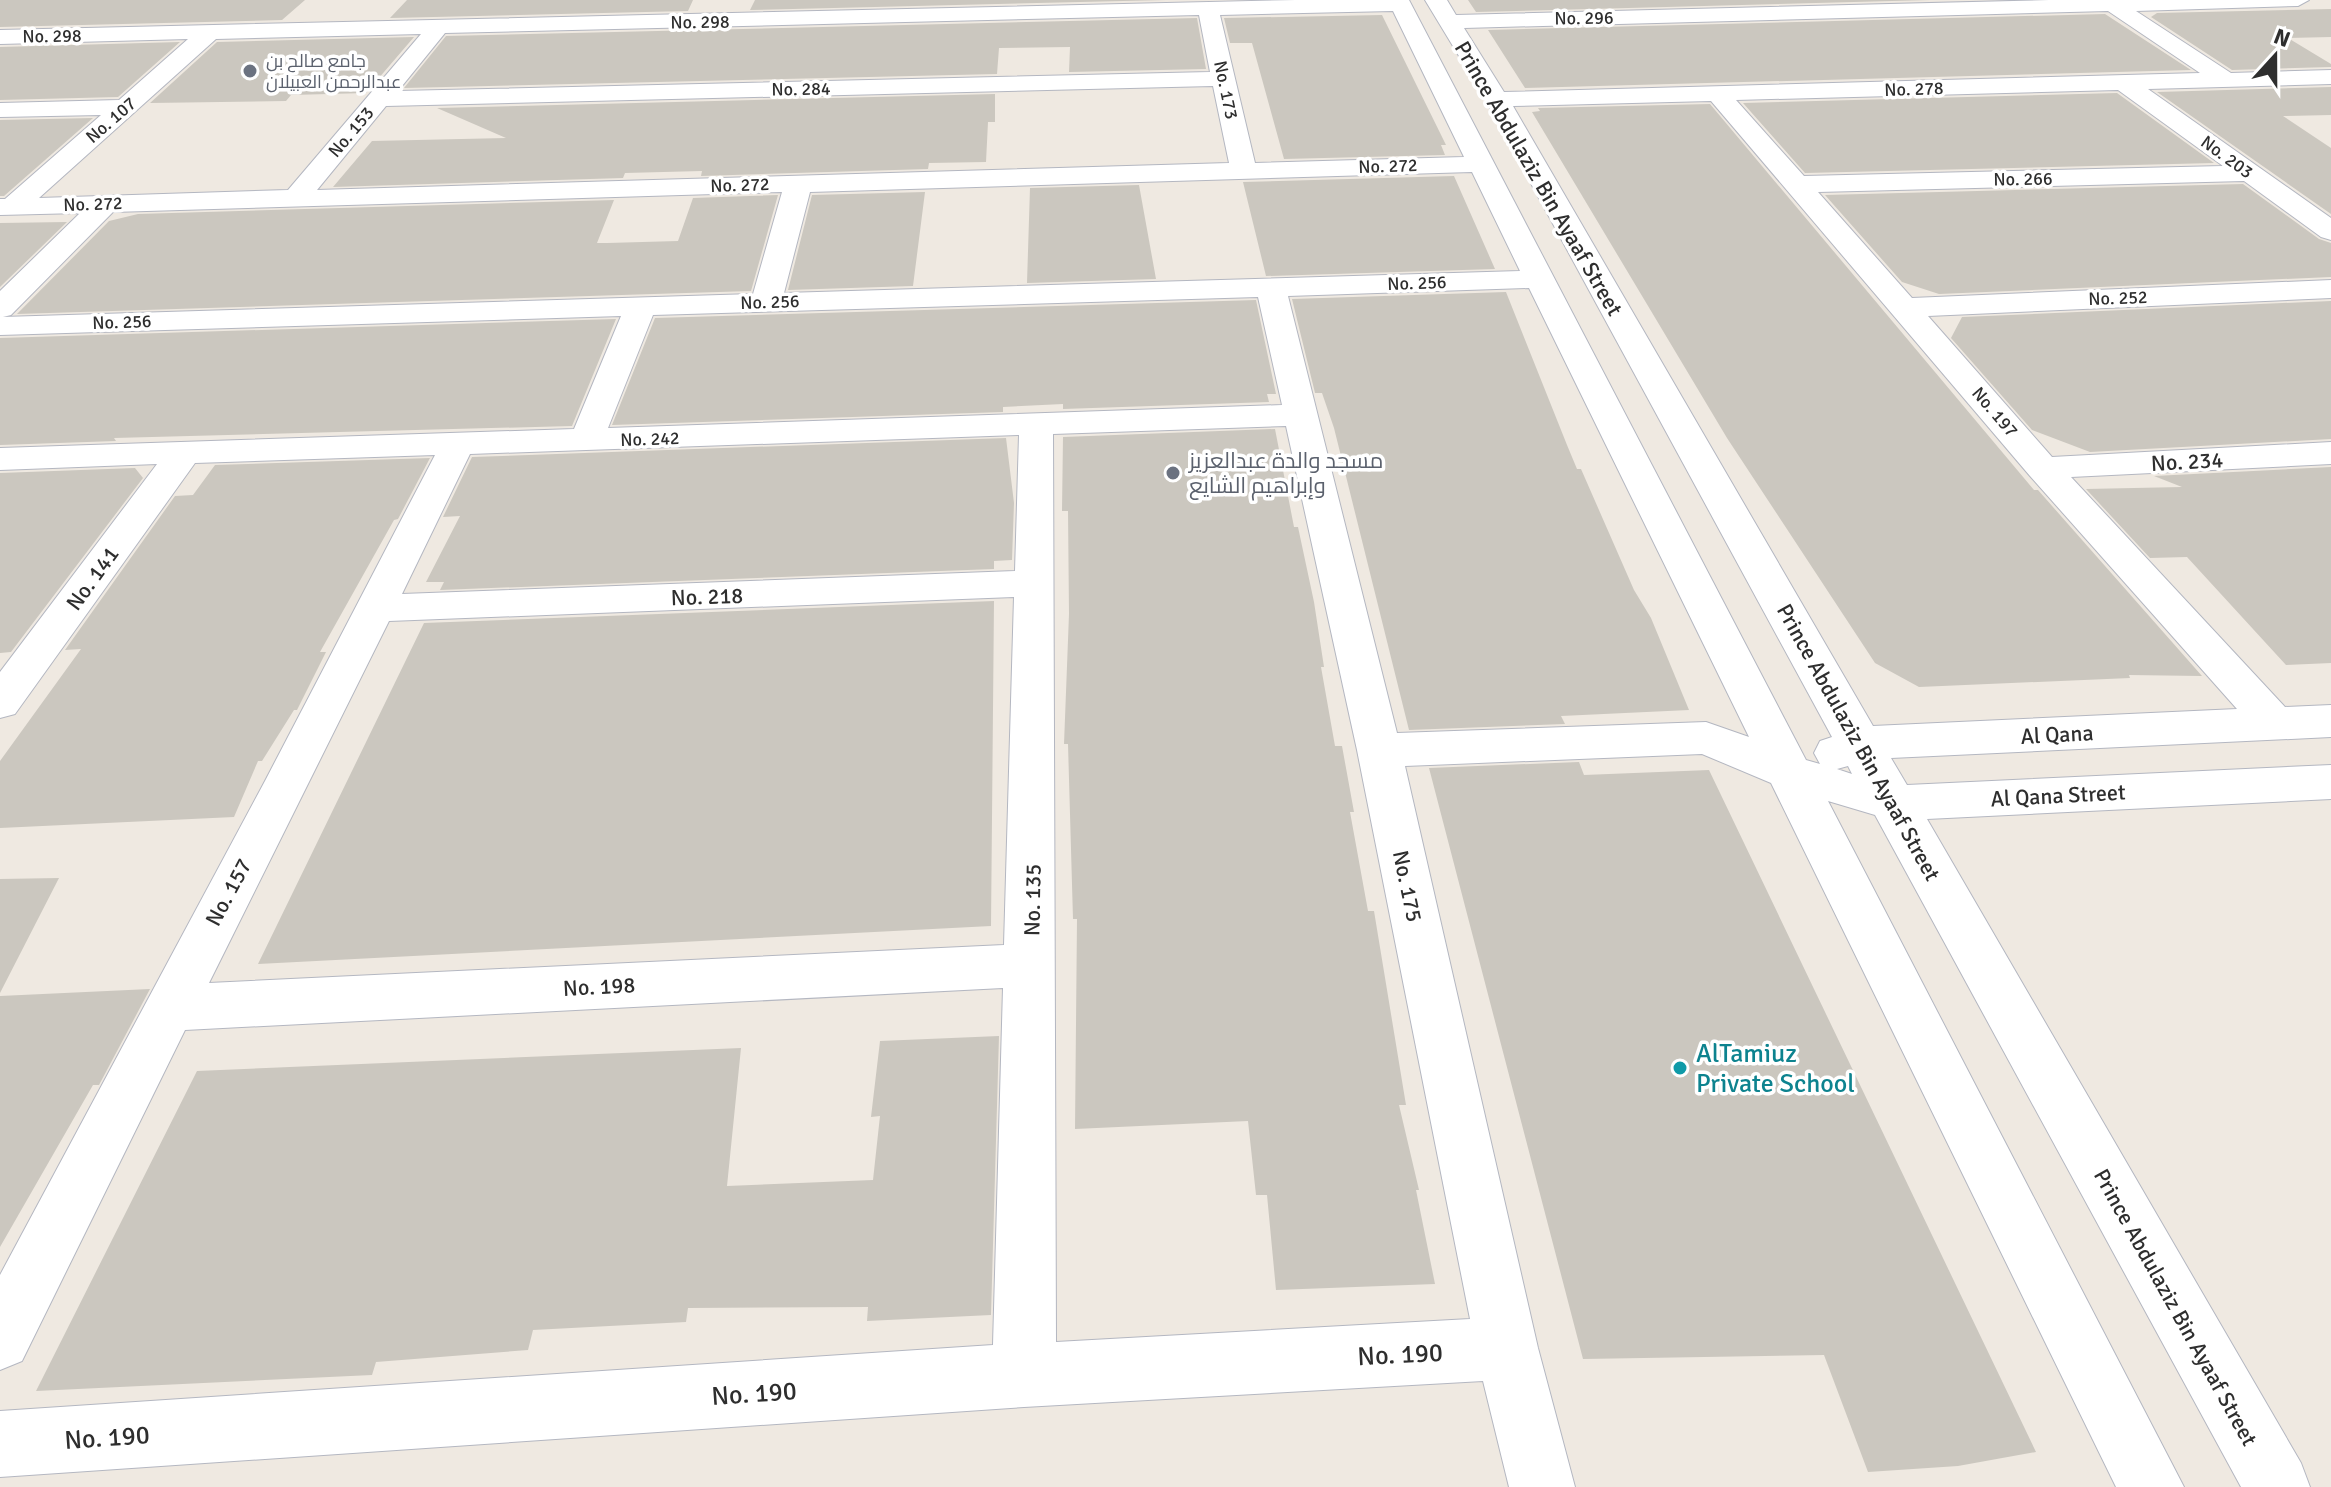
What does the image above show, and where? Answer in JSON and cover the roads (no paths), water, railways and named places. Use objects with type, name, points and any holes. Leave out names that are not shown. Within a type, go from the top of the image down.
[{"type":"street","name":"No. 296","points":[[1420,7],[2113,5],[2298,0]]},
{"type":"street","points":[[2113,5],[2226,80]]},
{"type":"street","name":"No. 298","points":[[0,37],[437,29],[848,9],[1420,7]]},
{"type":"street","name":"Prince Abdulaziz Bin Ayaaf Street","points":[[1420,7],[1497,99],[2277,1487]]},
{"type":"street","name":"Prince Abdulaziz Bin Ayaaf Street","points":[[1420,7],[1481,164],[2151,1487]]},
{"type":"street","name":"No. 173","points":[[1208,9],[1244,170]]},
{"type":"street","points":[[285,31],[307,10]]},
{"type":"street","name":"No. 153","points":[[296,198],[437,29]]},
{"type":"street","name":"No. 107","points":[[6,207],[209,33]]},
{"type":"street","name":"No. 284","points":[[378,99],[1224,79]]},
{"type":"street","name":"No. 278","points":[[1497,99],[2327,79]]},
{"type":"street","name":"No. 203","points":[[2123,82],[2331,231]]},
{"type":"street","name":"No. 197","points":[[1719,95],[2043,468],[2275,724]]},
{"type":"street","points":[[0,110],[126,107]]},
{"type":"street","name":"No. 272","points":[[6,207],[1481,164]]},
{"type":"street","name":"No. 266","points":[[1797,184],[2249,173]]},
{"type":"street","points":[[766,302],[798,184]]},
{"type":"street","points":[[2281,195],[2318,194]]},
{"type":"street","points":[[0,308],[105,204]]},
{"type":"street","name":"No. 256","points":[[0,326],[1539,279]]},
{"type":"street","name":"No. 175","points":[[1271,287],[1379,750],[1507,1348],[1542,1487]]},
{"type":"street","name":"No. 252","points":[[1904,308],[2331,289]]},
{"type":"street","points":[[586,441],[641,306]]},
{"type":"street","name":"No. 242","points":[[0,459],[1301,415]]},
{"type":"street","name":"No. 135","points":[[1024,1375],[1036,424]]},
{"type":"street","name":"No. 157","points":[[0,1339],[168,1008],[377,608],[457,445]]},
{"type":"street","name":"No. 141","points":[[0,703],[184,453]]},
{"type":"street","name":"No. 234","points":[[2043,468],[2331,453]]},
{"type":"street","name":"No. 218","points":[[377,608],[1036,583]]},
{"type":"street","name":"Al Qana","points":[[1789,772],[1860,743],[2331,721]]},
{"type":"street","name":"Al Qana Street","points":[[1379,750],[1706,738],[1789,772],[1892,803],[2331,782]]},
{"type":"street","name":"No. 198","points":[[168,1008],[1031,965]]},
{"type":"street","name":"No. 190","points":[[0,1444],[1024,1375],[1507,1348]]},
{"type":"place","name":"جامع صالح بن عبدالرحمن العبيلان","points":[[250,71]]},
{"type":"place","name":"مسجد والدة عبدالعزيز وإبراهيم الشايع","points":[[1173,473]]},
{"type":"place","name":"AlTamiuz Private School","points":[[1680,1068]]}]
